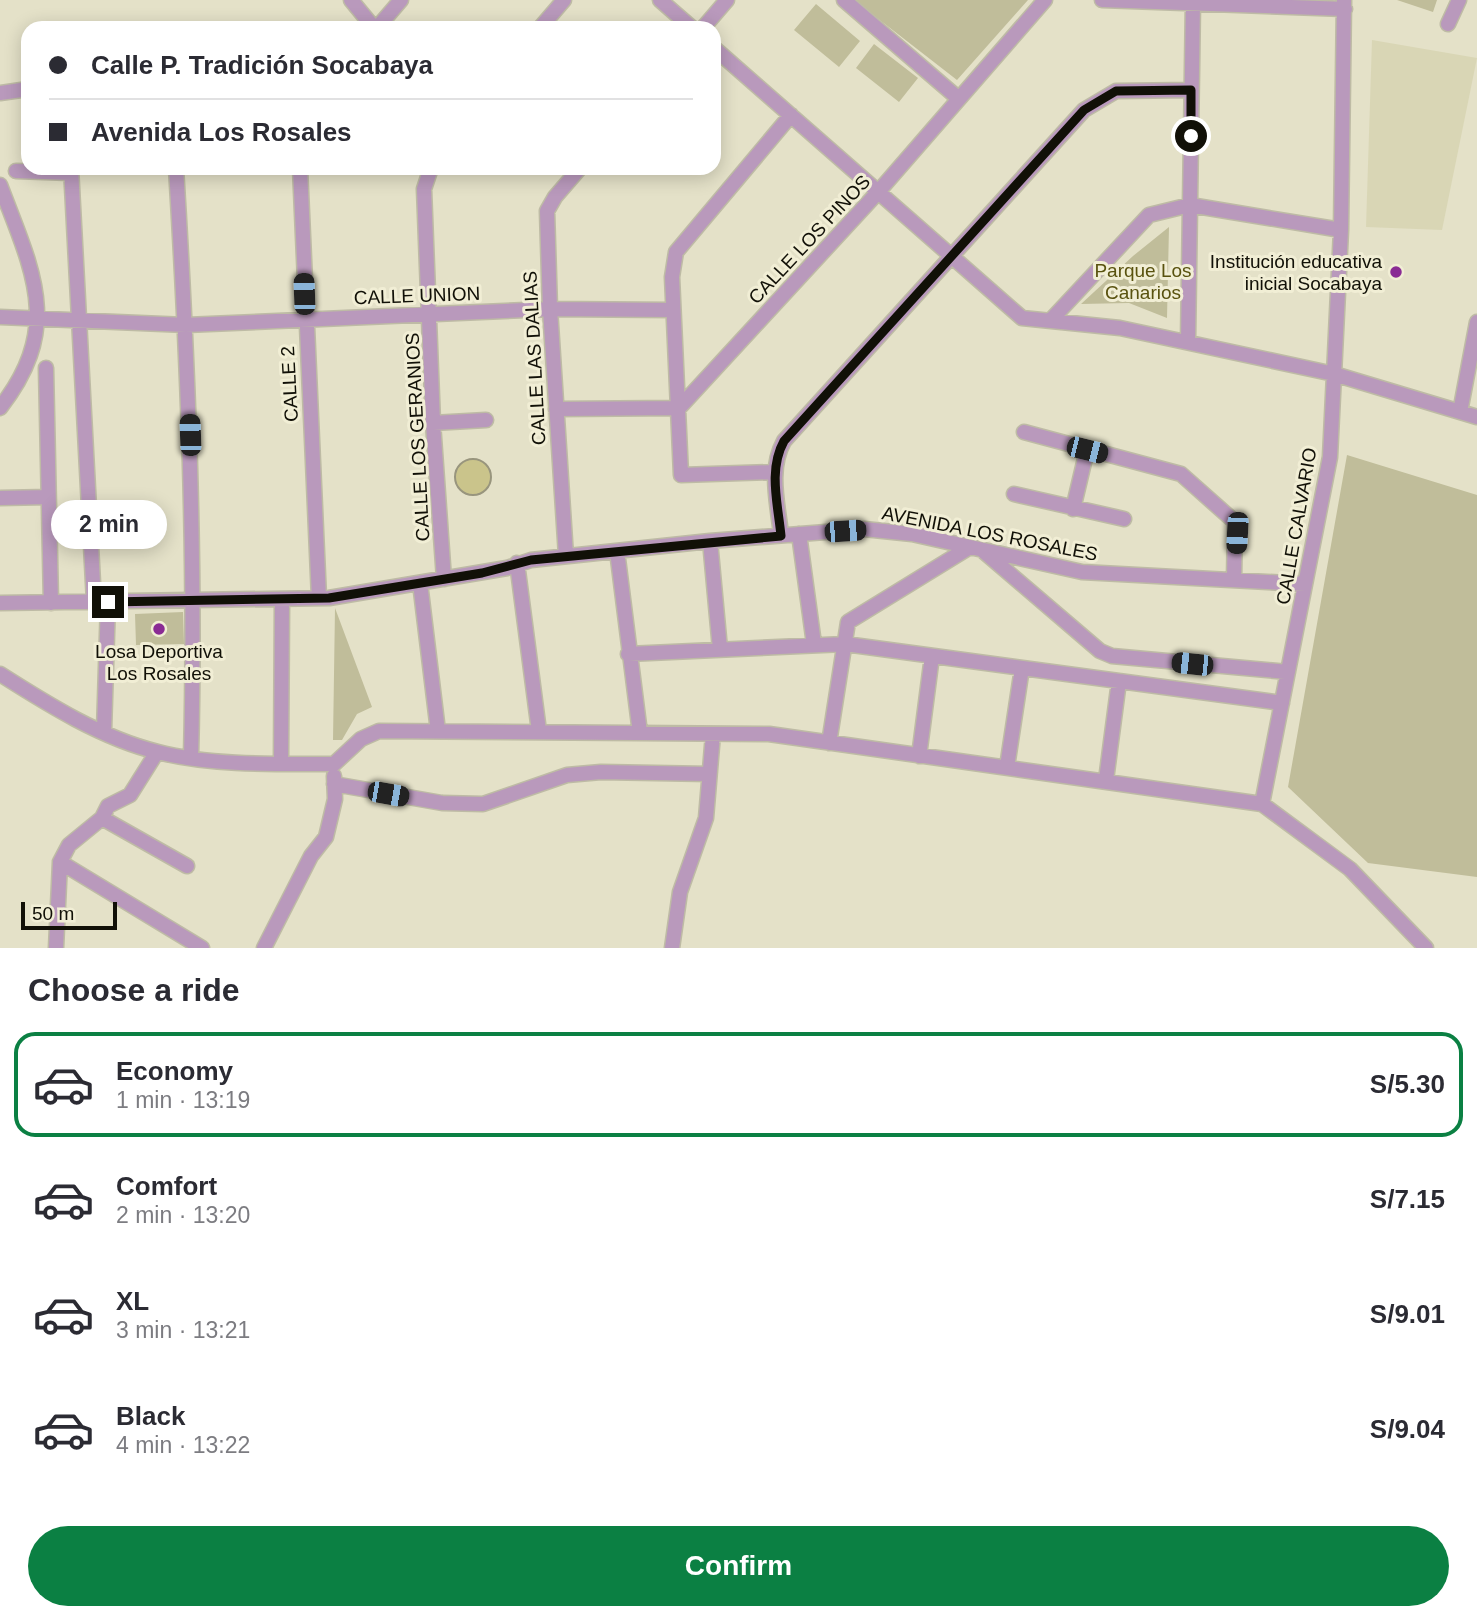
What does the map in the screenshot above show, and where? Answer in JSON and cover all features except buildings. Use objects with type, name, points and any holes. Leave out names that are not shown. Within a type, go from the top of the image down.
[{"type":"street","points":[[351,0],[369,21]]},
{"type":"street","points":[[382,21],[401,0]]},
{"type":"street","points":[[546,21],[564,0]]},
{"type":"street","points":[[660,0],[684,21]]},
{"type":"street","points":[[709,21],[727,0]]},
{"type":"street","points":[[844,0],[959,99]]},
{"type":"street","name":"CALLE LOS PINOS","points":[[679,408],[879,191],[1045,0]]},
{"type":"street","points":[[1102,0],[1344,4]]},
{"type":"street","points":[[1448,24],[1459,0]]},
{"type":"street","points":[[1188,342],[1193,2]]},
{"type":"street","name":"CALLE CALVARIO","points":[[1262,804],[1331,457],[1341,230],[1344,4]]},
{"type":"street","points":[[721,54],[1022,318],[1120,328],[1188,342],[1334,374],[1477,417]]},
{"type":"street","points":[[0,93],[21,90]]},
{"type":"street","points":[[781,536],[775,472],[776,456],[784,441],[950,254],[1084,110],[1116,91],[1191,90]]},
{"type":"street","points":[[775,472],[681,475],[672,277],[676,252],[791,115]]},
{"type":"street","points":[[16,171],[21,171]]},
{"type":"street","points":[[71,175],[79,322],[101,602],[104,731]]},
{"type":"street","points":[[176,175],[186,325],[195,599],[191,757]]},
{"type":"street","name":"CALLE 2","points":[[300,175],[319,598]]},
{"type":"street","name":"CALLE LOS GERANIOS","points":[[429,175],[424,189],[433,423],[444,579]]},
{"type":"street","name":"CALLE LAS DALIAS","points":[[566,556],[550,309],[547,211],[574,175]]},
{"type":"street","points":[[0,184],[33,277],[37,319],[35,345],[14,390],[0,408]]},
{"type":"street","points":[[1050,321],[1149,215],[1190,205],[1341,230]]},
{"type":"street","name":"CALLE UNION","points":[[0,317],[186,325],[550,309],[673,310]]},
{"type":"street","points":[[1460,412],[1477,322]]},
{"type":"street","points":[[46,368],[51,603]]},
{"type":"street","points":[[556,409],[679,408]]},
{"type":"street","points":[[433,423],[486,420]]},
{"type":"street","points":[[1024,432],[1181,474],[1231,517],[1237,533],[1234,580]]},
{"type":"street","points":[[1073,509],[1087,450]]},
{"type":"street","points":[[1014,494],[1124,519]]},
{"type":"street","points":[[0,498],[48,497]]},
{"type":"street","name":"AVENIDA LOS ROSALES","points":[[0,603],[319,598],[444,579],[517,563],[566,556],[864,529],[912,534],[1082,572],[1306,584]]},
{"type":"street","points":[[799,534],[814,644]]},
{"type":"street","points":[[710,541],[720,649]]},
{"type":"street","points":[[828,743],[848,622],[976,548],[1100,652],[1112,656],[1288,672]]},
{"type":"street","points":[[617,551],[640,733]]},
{"type":"street","points":[[517,563],[539,731]]},
{"type":"street","points":[[420,583],[438,731]]},
{"type":"street","points":[[281,764],[282,599]]},
{"type":"street","points":[[628,654],[845,643],[1282,703]]},
{"type":"street","points":[[919,756],[932,656]]},
{"type":"street","points":[[1007,767],[1021,668]]},
{"type":"street","points":[[0,674],[30,693],[104,731],[157,752],[191,757],[281,764],[334,764],[362,739],[379,731],[769,734],[1262,804],[1350,869],[1426,948]]},
{"type":"street","points":[[1106,780],[1119,681]]},
{"type":"street","points":[[672,948],[680,892],[706,818],[713,734]]},
{"type":"street","points":[[57,948],[60,862],[69,845],[102,818],[108,806],[130,795],[157,752]]},
{"type":"street","points":[[264,948],[311,856],[326,837],[335,799],[334,764]]},
{"type":"street","points":[[334,784],[442,803],[483,804],[567,775],[600,772],[709,774]]},
{"type":"street","points":[[102,818],[187,866]]},
{"type":"street","points":[[60,862],[202,948]]},
{"type":"shaded area","points":[[1372,40],[1477,58],[1442,230],[1366,227]]},
{"type":"green space","points":[[854,0],[1028,0],[957,80]]},
{"type":"green space","points":[[1397,0],[1437,0],[1433,12]]},
{"type":"green space","points":[[816,4],[860,41],[839,67],[794,30]]},
{"type":"green space","points":[[874,44],[918,78],[899,102],[856,68]]},
{"type":"green space","name":"Parque Los Canarios","points":[[1169,227],[1167,318],[1129,303],[1081,304],[1133,256]]},
{"type":"green space","points":[[1347,455],[1477,495],[1477,877],[1368,863],[1288,787]]},
{"type":"green space","points":[[335,608],[372,707],[357,714],[342,740],[333,740]]},
{"type":"green space","name":"Losa Deportiva Los Rosales","points":[[183,612],[184,644],[136,645],[135,614]]},
{"type":"place","name":"Institución educativa inicial Socabaya","points":[[1396,272]]},
{"type":"place","name":"Losa Deportiva Los Rosales","points":[[159,629]]},
{"type":"route","points":[[108,602],[329,598],[482,573],[531,560],[781,536],[775,472],[776,456],[784,441],[950,254],[1084,110],[1116,91],[1191,90],[1191,136]]}]
